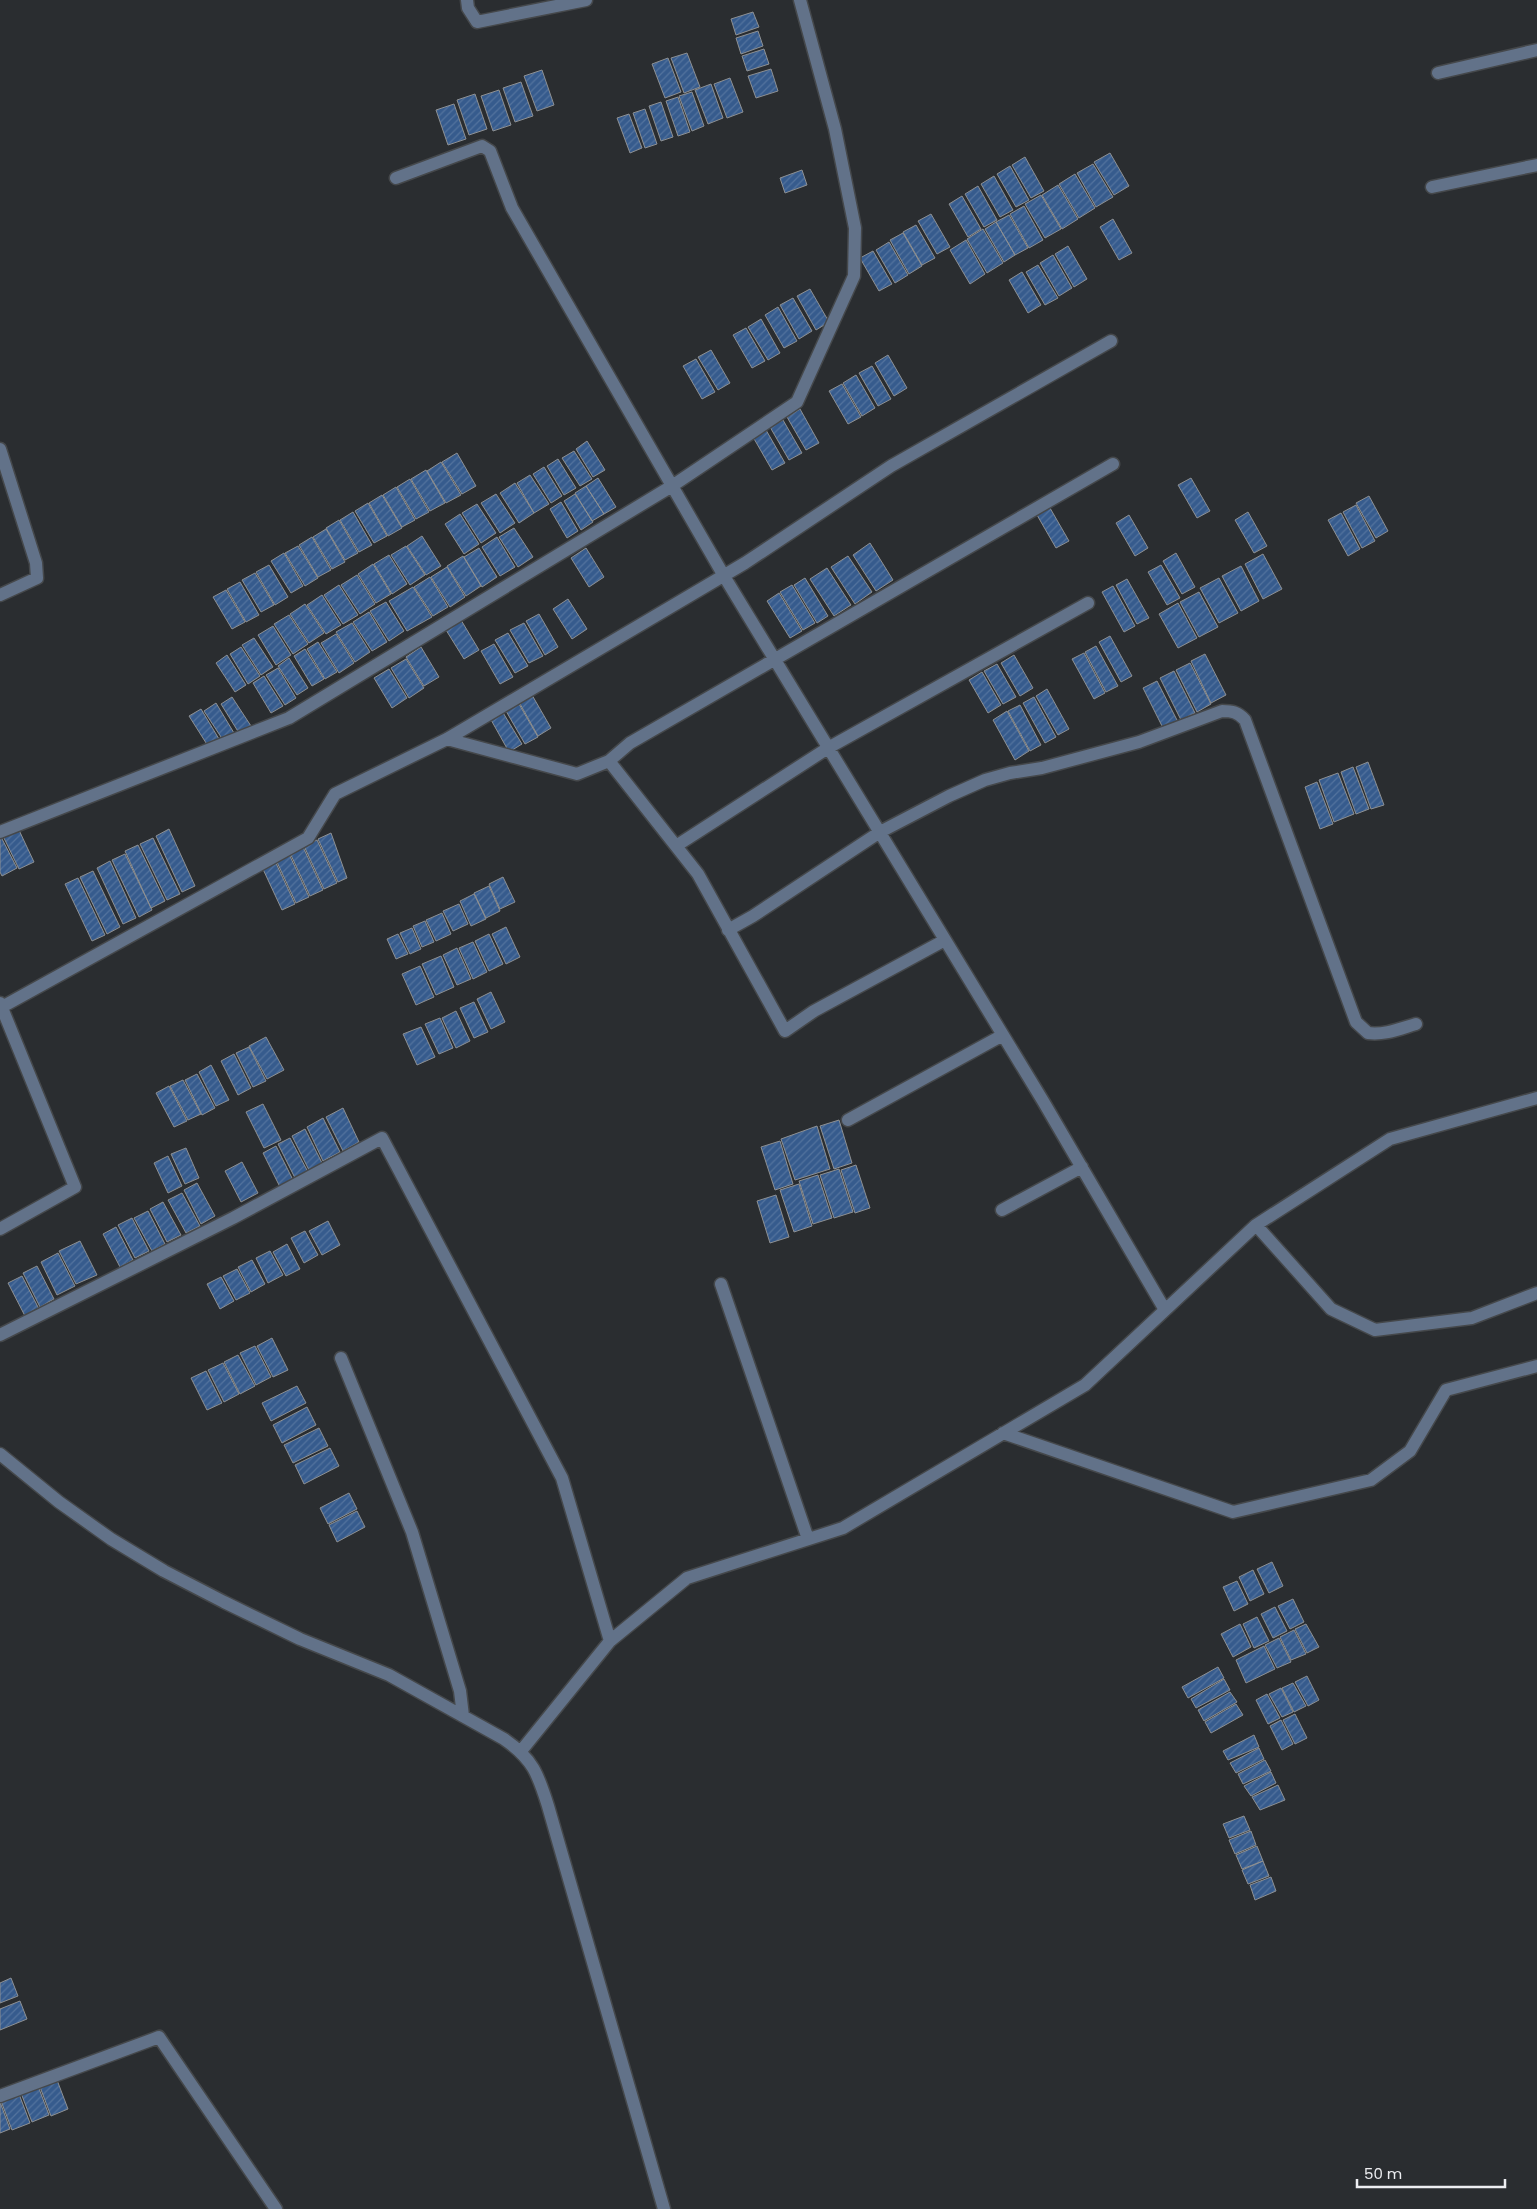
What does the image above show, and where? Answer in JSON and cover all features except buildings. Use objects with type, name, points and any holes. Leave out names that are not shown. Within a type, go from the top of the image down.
[{"type":"street","points":[[467,0],[468,8],[477,22],[586,0]]},
{"type":"street","points":[[0,832],[289,718],[672,486],[797,402],[854,276],[855,228],[835,129],[800,0]]},
{"type":"street","points":[[1438,73],[1537,50]]},
{"type":"street","points":[[396,178],[482,146],[490,151],[512,208],[724,576],[1003,1035],[1165,1310]]},
{"type":"street","points":[[1432,187],[1537,165]]},
{"type":"street","points":[[0,1229],[75,1188],[1,1006],[308,838],[335,794],[447,739],[724,576],[891,466],[1111,341]]},
{"type":"street","points":[[0,449],[36,562],[37,578],[0,596]]},
{"type":"street","points":[[447,739],[577,774],[609,761],[630,743],[1113,464]]},
{"type":"street","points":[[676,846],[828,748],[1088,603]]},
{"type":"street","points":[[728,930],[880,832],[949,796],[985,780],[1089,757],[1139,742],[1222,711],[1231,711],[1239,714],[1245,720],[1356,1022],[1368,1034],[1387,1033],[1416,1024]]},
{"type":"street","points":[[609,761],[698,874],[786,1032],[814,1011],[945,940]]},
{"type":"street","points":[[848,1120],[1003,1035]]},
{"type":"street","points":[[521,1751],[610,1641],[687,1578],[843,1528],[1085,1385],[1256,1225],[1390,1139],[1537,1098]]},
{"type":"street","points":[[0,1335],[233,1218],[382,1138],[562,1478],[610,1641]]},
{"type":"street","points":[[1002,1210],[1082,1167]]},
{"type":"street","points":[[1256,1225],[1332,1309],[1375,1330],[1472,1318],[1537,1293]]},
{"type":"street","points":[[721,1284],[808,1539]]},
{"type":"street","points":[[341,1358],[412,1532],[460,1691],[463,1716]]},
{"type":"street","points":[[1004,1433],[1233,1512],[1371,1480],[1410,1451],[1446,1390],[1537,1366]]},
{"type":"street","points":[[0,1454],[74,1512],[164,1571],[300,1639],[389,1675],[504,1739],[521,1751],[533,1766],[548,1806],[664,2209]]},
{"type":"street","points":[[0,2096],[159,2037],[276,2209]]}]
